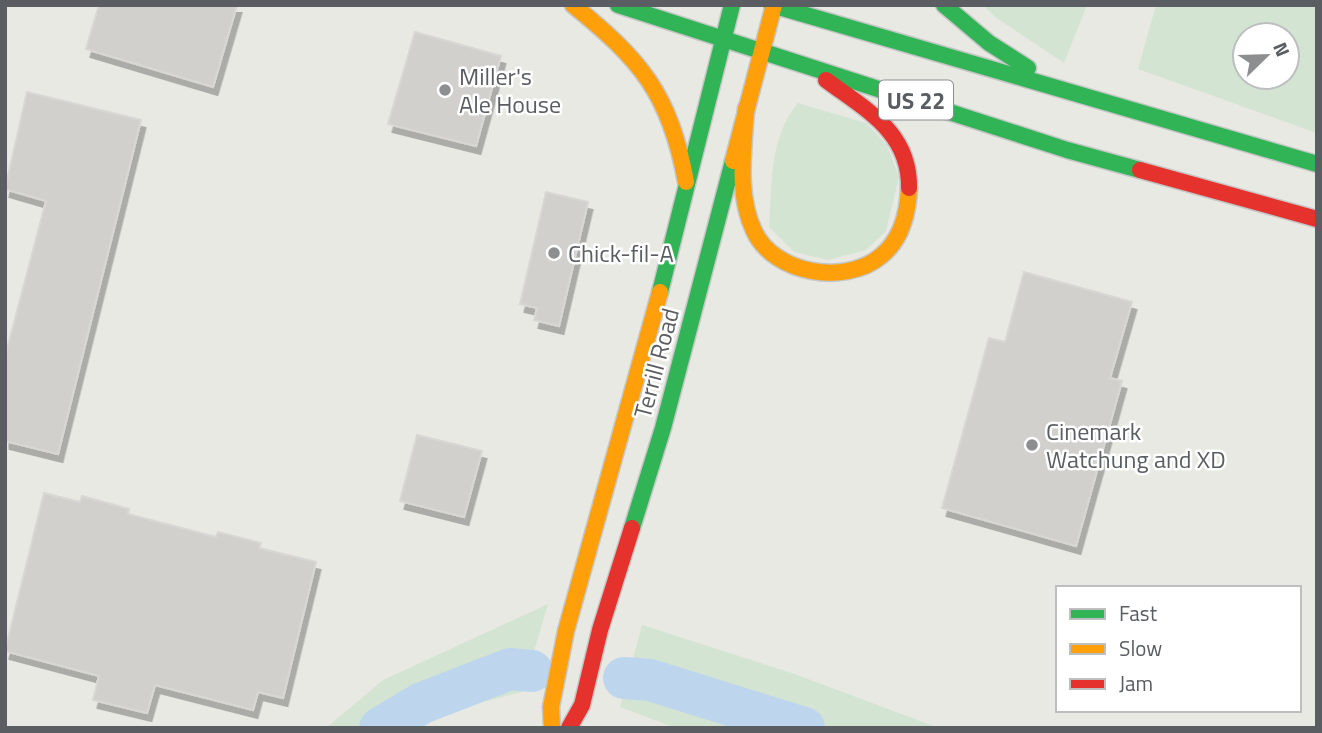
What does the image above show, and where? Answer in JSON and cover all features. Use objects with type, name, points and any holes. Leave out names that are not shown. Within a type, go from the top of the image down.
[{"type":"main road","points":[[573,5],[622,44],[644,68],[678,134],[686,182]]},
{"type":"main road","name":"US 22","points":[[618,5],[810,68],[985,121],[1067,150],[1317,219]]},
{"type":"main road","name":"Terrill Road","points":[[552,728],[551,707],[566,631],[658,301],[732,5]]},
{"type":"main road","name":"Terrill Road","points":[[569,728],[582,705],[600,630],[663,428],[774,5]]},
{"type":"main road","name":"US 22","points":[[774,5],[1317,164]]},
{"type":"main road","points":[[944,5],[989,43],[1063,89]]},
{"type":"main road","points":[[746,108],[745,203],[758,240],[783,261],[818,273],[871,264],[900,232],[909,198],[907,158],[891,133],[810,68]]},
{"type":"green space","points":[[983,5],[1087,5],[1064,63],[995,17]]},
{"type":"green space","points":[[1156,5],[1317,5],[1317,133],[1138,69]]},
{"type":"green space","points":[[798,103],[866,123],[887,145],[899,177],[886,231],[866,250],[828,260],[794,252],[769,227],[777,146],[789,116]]},
{"type":"green space","points":[[548,604],[522,692],[455,709],[431,718],[418,728],[326,728],[383,680]]},
{"type":"green space","points":[[642,625],[792,673],[939,728],[675,728],[620,707]]},
{"type":"building","points":[[99,5],[237,5],[213,87],[86,49]]},
{"type":"building","name":"Miller's Ale House","points":[[415,32],[501,56],[476,146],[388,124]]},
{"type":"building","points":[[27,92],[141,120],[58,454],[5,441],[5,357],[46,201],[5,189]]},
{"type":"building","name":"Chick-fil-A","points":[[546,192],[588,202],[559,326],[534,320],[537,308],[520,304]]},
{"type":"building","name":"Cinemark Watchung and XD","points":[[1024,272],[1132,302],[1110,378],[1122,381],[1076,546],[942,508],[989,338],[1005,342]]},
{"type":"building","points":[[417,435],[482,451],[464,517],[400,501]]},
{"type":"building","points":[[44,493],[80,502],[82,496],[129,509],[128,514],[216,537],[218,532],[261,543],[259,548],[316,562],[283,698],[258,692],[253,710],[155,685],[147,713],[93,700],[99,676],[5,651]]},
{"type":"waterway","points":[[380,728],[422,703],[510,669],[532,671]]},
{"type":"waterway","points":[[624,678],[650,680],[804,728]]},
{"type":"traffic: fast","points":[[618,5],[1067,150],[1140,170]]},
{"type":"traffic: fast","points":[[660,292],[732,5]]},
{"type":"traffic: fast","points":[[772,5],[1317,164]]},
{"type":"traffic: fast","points":[[944,5],[989,43],[1028,68]]},
{"type":"traffic: fast","points":[[632,528],[663,428],[733,161]]},
{"type":"traffic: slow","points":[[573,5],[617,43],[649,81],[671,125],[686,182]]},
{"type":"traffic: slow","points":[[733,161],[774,5]]},
{"type":"traffic: slow","points":[[746,108],[742,170],[748,216],[764,246],[793,266],[830,273],[849,271],[881,256],[894,242],[902,225],[909,188]]},
{"type":"traffic: slow","points":[[552,728],[551,707],[566,631],[660,292]]},
{"type":"traffic: jam","points":[[826,80],[870,113],[894,137],[902,152],[909,188]]},
{"type":"traffic: jam","points":[[1140,170],[1317,219]]},
{"type":"traffic: jam","points":[[569,728],[582,705],[600,630],[632,528]]},
{"type":"place","name":"Miller's Ale House","points":[[445,90]]},
{"type":"place","name":"Chick-fil-A","points":[[554,253]]},
{"type":"place","name":"Cinemark Watchung and XD","points":[[1032,445]]}]
